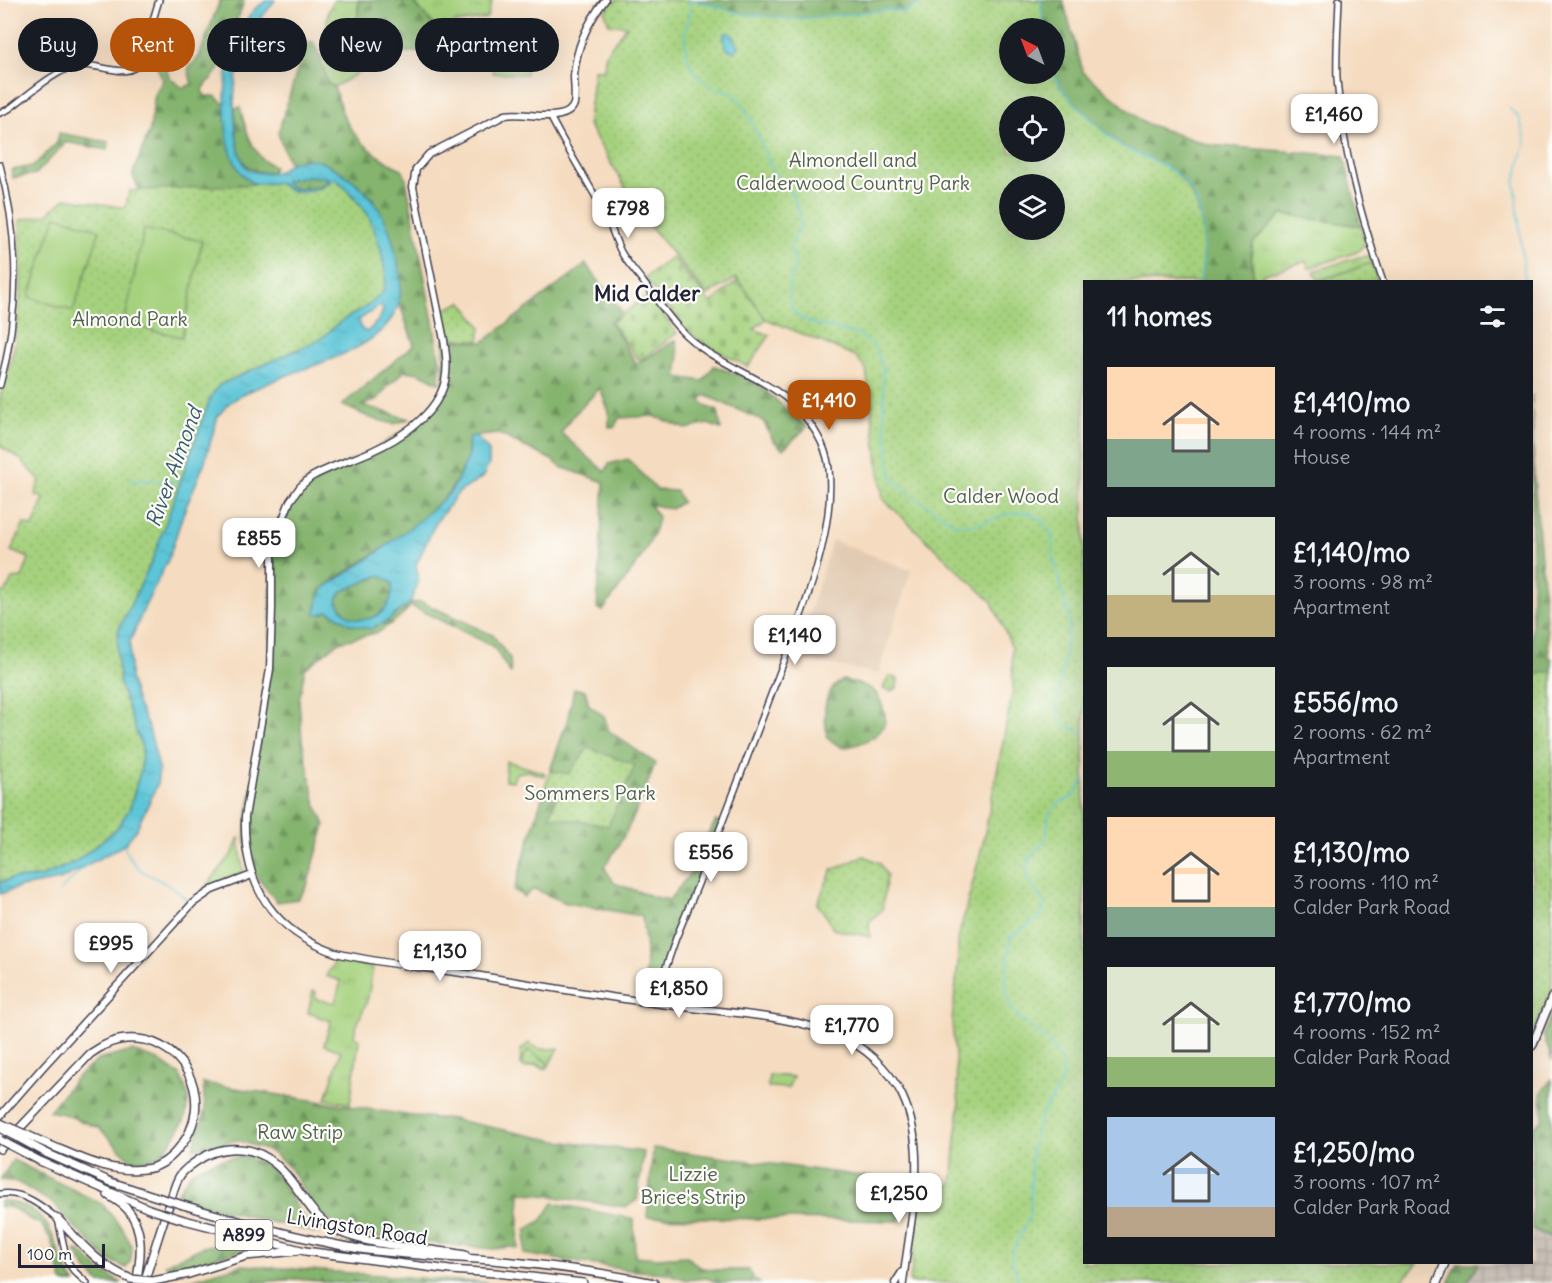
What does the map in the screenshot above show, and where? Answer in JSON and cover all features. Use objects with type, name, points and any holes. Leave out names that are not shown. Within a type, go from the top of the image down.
[{"type":"main road","points":[[605,0],[585,30],[578,49],[574,75],[574,101],[567,113],[560,116],[517,113],[505,115],[429,154],[416,169],[412,187],[444,340],[447,363],[446,379],[436,401],[409,429],[387,444],[310,478],[300,487],[284,514],[272,554],[270,669],[245,817],[245,845],[252,875],[262,898],[283,924],[304,940],[336,953],[661,1004],[786,1021],[820,1028],[857,1045],[883,1067],[896,1084],[911,1122],[916,1152],[913,1206],[903,1283]]},
{"type":"main road","points":[[0,1116],[194,903],[219,886],[252,875]]},
{"type":"main road","points":[[1533,1044],[1552,997]]},
{"type":"main road","points":[[0,1123],[52,1146],[95,1163],[118,1169],[147,1169],[165,1162],[188,1138],[195,1123],[197,1108],[193,1079],[176,1057],[165,1048],[142,1040],[118,1040],[104,1045],[86,1058],[0,1149]]},
{"type":"main road","name":"Livingston Road","points":[[0,1128],[46,1153],[111,1182],[293,1236],[331,1244],[392,1252],[494,1260],[654,1283]]},
{"type":"main road","name":"Livingston Road","points":[[0,1140],[98,1188],[149,1209],[305,1251],[450,1270],[584,1283]]},
{"type":"main road","points":[[144,1283],[178,1177],[207,1155],[242,1148],[254,1151],[276,1164],[315,1213],[331,1228],[388,1243],[494,1260]]},
{"type":"main road","points":[[98,1188],[126,1208],[136,1221],[141,1249],[134,1281]]},
{"type":"main road","points":[[58,1219],[97,1259],[134,1281],[153,1281],[189,1274],[261,1253],[305,1251]]},
{"type":"main road","points":[[1437,1283],[1445,1264]]},
{"type":"main road","points":[[895,1283],[905,1266]]},
{"type":"street","points":[[0,113],[9,110],[62,72],[73,67],[91,65],[126,71],[135,67],[141,60],[159,0]]},
{"type":"street","points":[[1339,0],[1338,81],[1347,158],[1362,221],[1382,280]]},
{"type":"street","points":[[550,116],[605,214],[623,256],[680,330],[715,358],[768,385],[787,398],[817,434],[825,450],[829,467],[829,503],[824,539],[797,625],[752,747],[676,938],[665,970],[661,1004]]},
{"type":"street","points":[[0,165],[13,222],[15,265],[12,326],[0,385]]},
{"type":"street","points":[[0,1194],[18,1195],[32,1200],[58,1219],[67,1261],[87,1283]]},
{"type":"shaded area","points":[[832,540],[911,570],[878,674],[805,659],[807,649],[803,634]]},
{"type":"shaded area","points":[[1533,1229],[1552,1238],[1552,1283],[1467,1283],[1477,1264],[1533,1264]]},
{"type":"green space","points":[[220,0],[244,0],[238,18],[213,18]]},
{"type":"green space","points":[[335,0],[359,0],[357,18],[328,18],[329,9]]},
{"type":"green space","points":[[359,0],[413,1],[428,18],[415,18],[415,52],[403,52],[403,18],[357,18]]},
{"type":"green space","points":[[403,0],[492,0],[487,18],[428,18],[413,1]]},
{"type":"green space","name":"Almondell and Calderwood Country Park","points":[[613,0],[694,0],[743,14],[796,19],[888,10],[905,12],[921,3],[934,0],[959,4],[963,0],[1041,0],[1042,18],[999,18],[999,84],[1059,84],[1083,111],[1117,142],[1165,166],[1188,188],[1195,202],[1203,234],[1200,280],[1083,280],[1083,1264],[1417,1264],[1400,1283],[910,1283],[921,1188],[952,1185],[959,1105],[952,1021],[958,939],[983,843],[1013,690],[1012,648],[992,602],[883,499],[866,369],[855,356],[766,319],[737,278],[707,295],[644,219],[588,124],[594,70],[604,70],[606,53],[627,26],[609,24],[605,12]]},
{"type":"green space","points":[[663,0],[1063,0],[1083,72],[1144,123],[1209,145],[1344,156],[1361,226],[1282,214],[1253,243],[1251,255],[1254,280],[1122,280],[1065,134],[1065,96],[1033,96],[1007,84],[1065,84],[1065,18],[999,18],[999,80],[966,65],[803,191],[707,295],[644,219],[588,124],[594,70],[604,70],[606,53]]},
{"type":"green space","points":[[207,35],[207,72],[216,72],[202,91],[205,96],[215,96],[226,106],[231,147],[252,182],[263,185],[166,192],[139,190],[133,176],[134,170],[150,130],[155,93],[163,81],[159,72],[167,72],[169,77],[183,88],[192,84],[189,72],[195,72],[195,61],[199,57]]},
{"type":"green space","points":[[313,42],[319,56],[319,72],[324,72],[327,83],[334,87],[343,115],[355,135],[369,149],[402,169],[406,179],[440,362],[439,383],[419,373],[405,371],[388,386],[378,399],[362,405],[409,419],[394,424],[373,419],[342,405],[414,345],[399,302],[399,277],[373,199],[359,185],[319,161],[307,160],[289,164],[278,133],[297,72],[307,72],[307,44]]},
{"type":"green space","points":[[324,72],[360,72],[334,87],[327,83]]},
{"type":"green space","points":[[493,72],[526,72],[526,74]]},
{"type":"green space","points":[[240,107],[251,141],[262,159],[274,167],[272,172],[259,172],[244,162],[236,131],[235,108]]},
{"type":"green space","points":[[59,133],[109,142],[108,150],[66,142],[36,174],[13,178],[11,170],[33,166],[57,143]]},
{"type":"green space","points":[[309,176],[330,178],[319,186],[308,189],[293,188],[285,182],[285,180]]},
{"type":"green space","name":"Almond Park","points":[[336,178],[362,207],[372,223],[384,263],[384,289],[371,303],[340,322],[319,340],[219,385],[152,561],[119,629],[134,724],[142,748],[141,769],[130,808],[118,827],[75,862],[41,877],[10,879],[0,883],[0,591],[5,593],[12,579],[22,578],[29,558],[11,551],[24,524],[33,527],[44,498],[35,495],[40,480],[19,458],[0,446],[0,397],[14,349],[21,289],[20,220],[46,215],[66,198],[125,208],[130,191],[277,183],[293,190],[307,191],[321,187]]},
{"type":"green space","points":[[1282,214],[1361,226],[1365,244],[1357,252],[1309,268],[1306,261],[1262,275],[1263,280],[1254,280],[1251,254],[1253,243]]},
{"type":"green space","points":[[56,216],[100,230],[73,311],[29,297]]},
{"type":"green space","points":[[144,229],[202,241],[182,337],[124,324]]},
{"type":"green space","points":[[1370,256],[1372,263],[1318,280],[1314,271],[1359,257]]},
{"type":"green space","points":[[672,257],[711,303],[738,280],[766,319],[754,329],[770,335],[748,367],[692,335],[676,319],[673,310],[669,309],[645,278]]},
{"type":"green space","points":[[1372,263],[1377,280],[1321,280]]},
{"type":"green space","points":[[586,264],[622,312],[610,322],[637,364],[676,340],[679,358],[677,377],[703,381],[714,366],[753,380],[807,427],[783,449],[773,440],[763,421],[705,395],[701,400],[705,406],[718,411],[721,429],[708,424],[686,429],[654,416],[619,418],[614,428],[609,427],[609,412],[600,388],[573,416],[561,433],[605,472],[609,464],[628,459],[657,490],[676,491],[682,502],[671,509],[649,504],[658,517],[650,542],[603,611],[597,608],[604,482],[561,467],[552,460],[499,434],[469,437],[467,459],[457,481],[443,500],[406,532],[325,587],[329,611],[350,624],[387,621],[410,603],[422,602],[493,635],[510,659],[511,674],[493,646],[411,606],[379,632],[339,642],[305,669],[299,700],[302,740],[316,805],[325,825],[307,886],[298,899],[277,902],[249,867],[245,835],[270,669],[271,568],[284,514],[305,482],[370,452],[419,421],[443,389],[444,340],[483,342]]},
{"type":"green space","points":[[648,295],[677,333],[640,361],[611,323]]},
{"type":"green space","points":[[462,302],[481,327],[479,341],[446,338],[443,316],[445,309]]},
{"type":"green space","points":[[1533,435],[1534,476],[1549,657],[1552,659],[1552,821],[1533,803]]},
{"type":"green space","points":[[380,575],[392,583],[391,596],[386,607],[379,614],[370,619],[360,620],[350,617],[342,610],[337,599],[342,591]]},
{"type":"green space","points":[[1552,671],[1552,988],[1533,1035],[1533,675]]},
{"type":"green space","points":[[889,676],[898,679],[897,688],[892,691],[883,689]]},
{"type":"green space","points":[[843,680],[863,685],[874,691],[880,699],[885,717],[884,725],[875,736],[859,744],[843,748],[828,739],[825,706],[830,691]]},
{"type":"green space","points":[[574,689],[585,690],[589,705],[604,716],[609,731],[655,763],[634,817],[604,867],[614,883],[669,900],[693,870],[694,852],[702,844],[716,821],[719,822],[694,890],[672,939],[659,986],[645,987],[646,950],[642,916],[566,903],[534,889],[524,897],[514,890],[545,788],[557,795],[550,816],[569,774],[550,771],[567,721]]},
{"type":"green space","name":"Sommers Park","points":[[588,748],[635,765],[608,826],[550,816],[557,795],[545,788],[550,771],[569,774]]},
{"type":"green space","points":[[506,761],[545,773],[544,776],[528,771],[516,773],[513,781],[505,780]]},
{"type":"green space","points":[[239,837],[243,870],[241,873],[203,890],[233,853]]},
{"type":"green space","points":[[864,856],[880,863],[887,876],[882,910],[869,922],[870,937],[833,929],[817,904],[832,870]]},
{"type":"green space","points":[[337,958],[373,967],[367,1001],[354,1036],[359,1040],[350,1104],[326,1099],[341,1051],[324,1045],[331,1021],[308,1013],[313,991],[316,992],[315,999],[335,1003],[341,981],[326,976]]},
{"type":"green space","points":[[1552,1013],[1552,1061],[1543,1034]]},
{"type":"green space","points":[[529,1043],[540,1049],[559,1048],[548,1067],[544,1069],[537,1065],[524,1068],[520,1065],[521,1050]]},
{"type":"green space","points":[[528,1050],[547,1062],[548,1066],[545,1068],[537,1064],[526,1066],[521,1063]]},
{"type":"green space","points":[[132,1051],[158,1060],[180,1075],[189,1097],[185,1119],[171,1142],[160,1156],[141,1162],[130,1159],[99,1128],[64,1114],[49,1111],[76,1078],[98,1060]]},
{"type":"green space","points":[[769,1075],[793,1077],[788,1088],[768,1087]]},
{"type":"green space","points":[[1552,1079],[1552,1238],[1533,1229],[1533,1126],[1542,1121],[1541,1097]]},
{"type":"green space","name":"Raw Strip","points":[[203,1083],[412,1116],[452,1119],[557,1141],[644,1152],[637,1200],[627,1207],[520,1192],[518,1248],[494,1249],[373,1237],[346,1230],[323,1217],[308,1199],[287,1165],[271,1152],[238,1140],[193,1149],[205,1110]]},
{"type":"green space","name":"Lizzie Brice's Strip","points":[[653,1148],[906,1182],[899,1221],[647,1217]]},
{"type":"green space","points":[[243,1156],[265,1165],[278,1176],[301,1214],[318,1233],[201,1205],[177,1193],[193,1170],[218,1160]]},
{"type":"green space","points":[[13,1160],[102,1204],[122,1228],[132,1247],[131,1260],[126,1268],[107,1259],[54,1204],[17,1182],[0,1180]]},
{"type":"green space","points":[[0,1201],[23,1206],[44,1220],[68,1273],[75,1283],[63,1283],[51,1239],[40,1223],[30,1220],[13,1209],[0,1207]]},
{"type":"green space","points":[[553,1203],[634,1219],[635,1256],[657,1258],[687,1256],[699,1267],[713,1270],[749,1270],[754,1279],[760,1283],[717,1283],[707,1278],[687,1280],[666,1273],[628,1270],[524,1254],[526,1230],[542,1220]]},
{"type":"green space","points":[[232,1241],[254,1247],[214,1258],[180,1272],[170,1270],[165,1264],[203,1247]]},
{"type":"green space","points":[[75,1251],[80,1251],[102,1272],[122,1283],[100,1283],[88,1271]]},
{"type":"green space","points":[[1458,1264],[1477,1264],[1467,1283],[1448,1283]]},
{"type":"green space","points":[[241,1265],[488,1283],[335,1283],[296,1279],[251,1283],[181,1283]]},
{"type":"water","points":[[267,0],[275,0],[261,18],[248,18],[256,8]]},
{"type":"water","points":[[729,32],[739,47],[735,52],[727,49],[724,42],[724,34]]},
{"type":"water","points":[[227,72],[238,72],[234,107],[236,131],[240,154],[248,169],[259,173],[276,172],[294,162],[314,160],[344,174],[373,200],[391,235],[400,277],[399,302],[392,317],[382,330],[368,341],[334,358],[243,394],[228,404],[218,416],[204,464],[183,514],[169,558],[130,642],[130,679],[137,703],[149,728],[159,768],[157,785],[148,805],[136,830],[124,845],[60,880],[21,887],[0,894],[0,883],[10,879],[41,877],[75,862],[118,827],[130,808],[141,769],[142,748],[120,685],[117,653],[119,629],[152,561],[211,396],[219,385],[319,340],[340,322],[371,303],[384,289],[384,264],[369,217],[336,178],[320,187],[296,192],[278,183],[251,182],[240,171],[232,155],[227,135],[225,89]],"holes":[[[309,176],[330,178],[308,189],[293,188],[285,182],[285,180]],[[378,307],[383,307],[378,321],[367,332],[361,329],[359,320]]]},
{"type":"water","points":[[476,436],[489,451],[489,464],[483,477],[458,493],[435,524],[416,565],[419,581],[410,603],[387,621],[371,629],[350,624],[329,611],[321,614],[315,613],[319,597],[325,587],[369,559],[415,524],[451,492],[468,458],[469,437]],"holes":[[[380,575],[392,583],[391,596],[386,606],[379,614],[370,618],[350,617],[342,610],[337,599],[342,591]]]},
{"type":"waterway","points":[[689,0],[690,9],[685,37],[688,59],[692,68],[697,75],[712,86],[732,92],[744,106],[770,165],[791,193],[799,210],[800,228],[792,241],[791,250],[796,264],[789,286],[789,300],[795,314],[811,323],[857,334],[875,347],[883,368],[884,415],[891,476],[902,488],[957,525],[979,524],[1008,514],[1028,512],[1042,521],[1052,534],[1053,557],[1070,621],[1057,702],[1060,722],[1083,734]]},
{"type":"waterway","points":[[694,0],[743,14],[796,19],[888,10],[905,12],[921,3],[934,0],[959,4],[963,0]]},
{"type":"waterway","points":[[1041,0],[1042,18]]},
{"type":"waterway","points":[[1059,84],[1108,135],[1127,149],[1168,168],[1189,187],[1200,213],[1202,226],[1203,255],[1200,280]]},
{"type":"waterway","points":[[1509,108],[1519,117],[1526,141],[1515,182],[1525,280]]},
{"type":"waterway","name":"River Almond","points":[[131,481],[178,482]]},
{"type":"waterway","points":[[1019,1283],[1012,1255],[1029,1218],[1031,1156],[1034,1138],[1043,1112],[1062,1082],[1063,1071],[1055,1049],[1022,1020],[1010,1005],[1006,981],[1010,937],[1041,917],[1045,904],[1033,888],[1026,873],[1029,858],[1046,839],[1049,813],[1059,803],[1073,797],[1083,782]]},
{"type":"waterway","points":[[124,845],[135,865],[179,892],[187,900]]},
{"type":"waterway","points":[[59,892],[85,866]]},
{"type":"district","name":"Mid Calder","points":[[647,293]]},
{"type":"park label","name":"Calder Wood","points":[[1001,496]]}]
